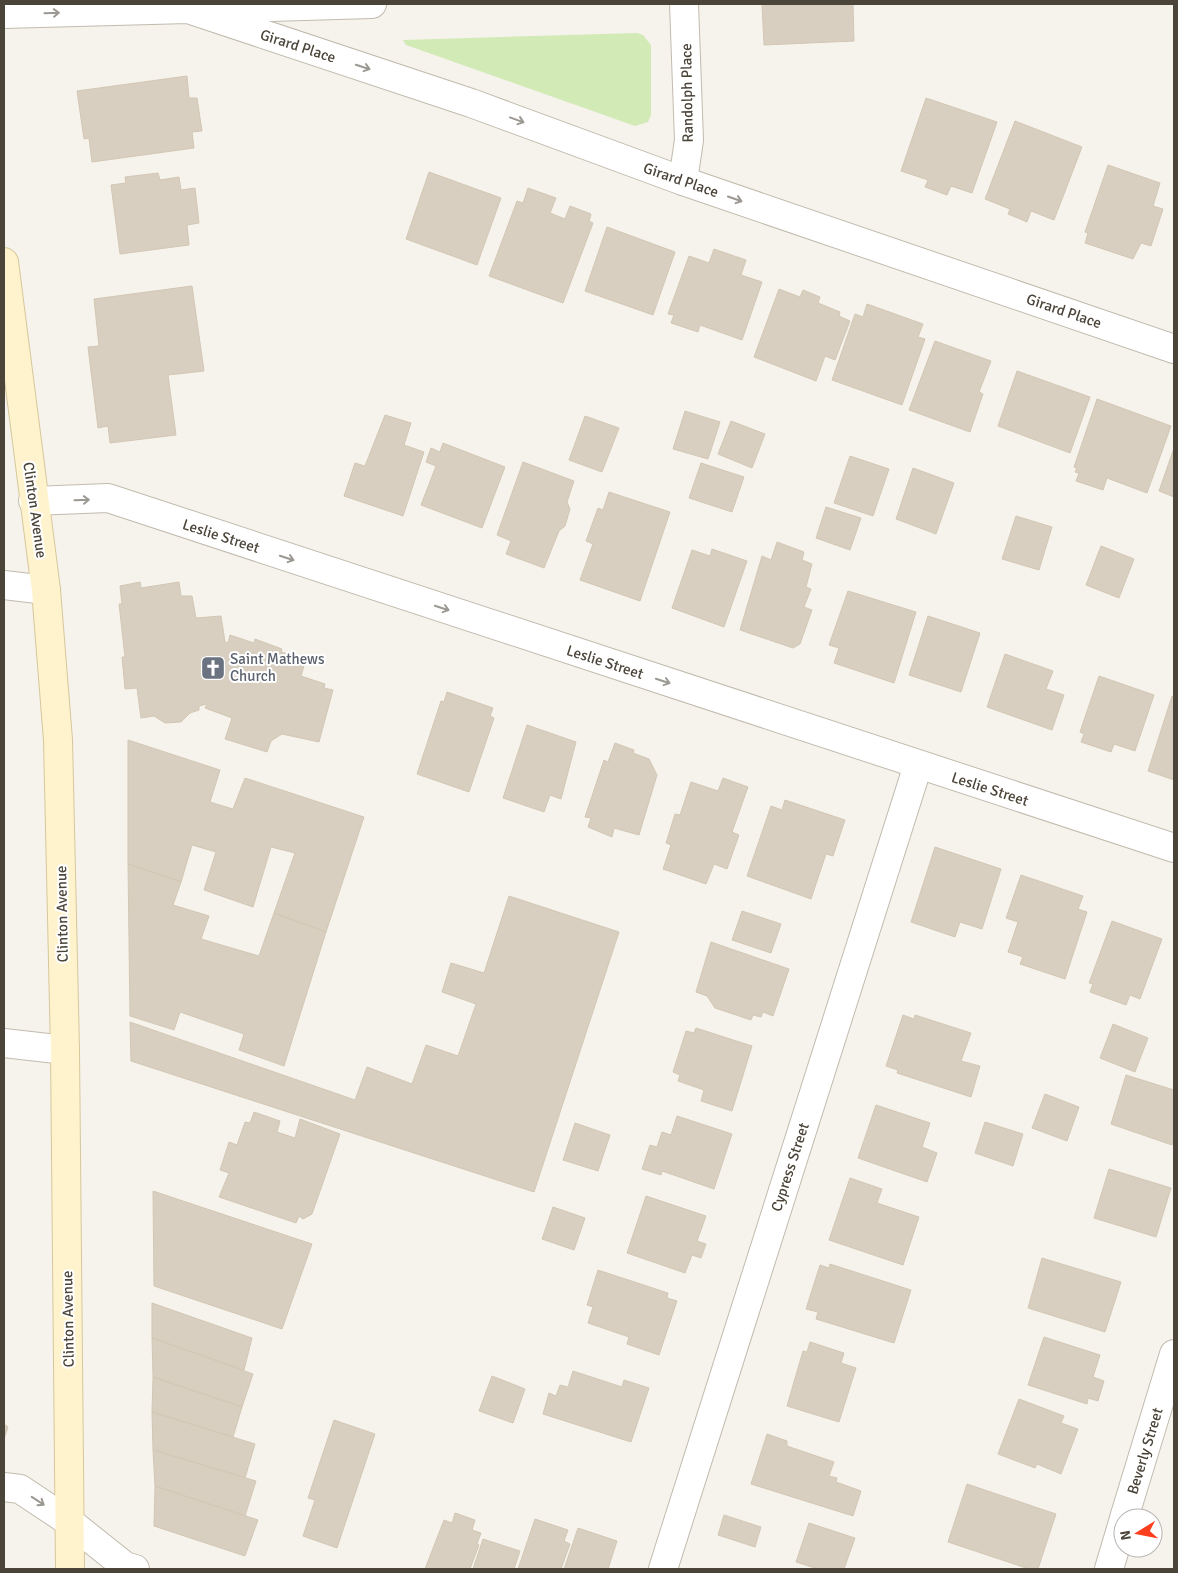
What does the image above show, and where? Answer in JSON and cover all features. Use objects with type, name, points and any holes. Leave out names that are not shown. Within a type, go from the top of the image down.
[{"type":"main road","name":"Clinton Avenue","points":[[4,262],[33,502],[46,590],[58,740],[65,1050],[70,1569]]},
{"type":"street","name":"Girard Place","points":[[4,14],[372,4]]},
{"type":"street","name":"Randolph Place","points":[[683,181],[689,140],[684,4]]},
{"type":"street","name":"Girard Place","points":[[188,9],[471,103],[683,181],[1174,349]]},
{"type":"street","name":"Leslie Street","points":[[33,502],[108,498],[1174,848]]},
{"type":"street","points":[[4,585],[46,590]]},
{"type":"street","name":"Cypress Street","points":[[663,1569],[918,765]]},
{"type":"street","points":[[4,1043],[65,1050]]},
{"type":"street","name":"Beverly Street","points":[[1127,1508],[1174,1354]]},
{"type":"street","points":[[4,1487],[20,1489],[70,1523],[125,1566],[135,1569]]},
{"type":"street","points":[[1109,1569],[1113,1556]]},
{"type":"green space","points":[[637,33],[643,35],[651,45],[651,115],[648,122],[635,126],[406,45],[403,40]]},
{"type":"building","points":[[762,4],[853,4],[854,41],[764,45]]},
{"type":"building","points":[[187,76],[189,98],[197,98],[202,131],[192,132],[194,148],[92,162],[89,138],[84,139],[77,91]]},
{"type":"building","points":[[926,98],[997,122],[972,193],[951,186],[947,195],[925,187],[928,180],[901,171]]},
{"type":"building","points":[[1015,121],[1082,147],[1054,220],[1031,211],[1027,222],[1008,214],[1010,209],[985,199]]},
{"type":"building","points":[[1108,165],[1160,183],[1153,206],[1163,209],[1151,246],[1141,243],[1133,259],[1085,243],[1088,233],[1085,232]]},
{"type":"building","points":[[429,172],[501,198],[477,265],[406,239]]},
{"type":"building","points":[[158,173],[160,180],[179,177],[181,190],[195,188],[199,223],[187,225],[189,245],[120,254],[111,185],[126,183],[125,177]]},
{"type":"building","points":[[528,188],[556,198],[550,213],[565,219],[570,206],[591,214],[589,221],[593,223],[563,303],[489,276],[517,201],[523,203]]},
{"type":"building","points":[[607,227],[675,252],[653,315],[585,291]]},
{"type":"building","points":[[714,249],[746,260],[741,275],[762,282],[742,340],[700,325],[698,332],[671,323],[674,315],[668,314],[689,256],[709,263]]},
{"type":"building","points":[[192,286],[204,371],[168,375],[176,435],[110,443],[108,426],[98,428],[88,347],[99,346],[94,299]]},
{"type":"building","points":[[779,289],[800,297],[803,290],[820,297],[818,303],[840,312],[839,316],[850,321],[835,360],[825,356],[816,381],[754,357]]},
{"type":"building","points":[[867,304],[923,324],[918,337],[925,339],[902,405],[832,380],[855,314],[863,317]]},
{"type":"building","points":[[935,341],[991,361],[979,392],[983,394],[970,432],[909,410]]},
{"type":"building","points":[[1017,371],[1090,397],[1070,453],[998,426]]},
{"type":"building","points":[[1097,399],[1171,426],[1147,493],[1107,478],[1103,490],[1076,481],[1079,473],[1075,472],[1077,468],[1074,467]]},
{"type":"building","points":[[685,411],[720,422],[708,459],[673,449]]},
{"type":"building","points":[[385,415],[411,423],[404,445],[424,452],[403,516],[344,496],[355,463],[365,466]]},
{"type":"building","points":[[585,416],[619,428],[602,472],[569,460]]},
{"type":"building","points":[[731,421],[765,434],[752,468],[718,454]]},
{"type":"building","points":[[443,443],[505,467],[482,528],[421,505],[436,466],[426,462],[431,448],[440,452]]},
{"type":"building","points":[[1174,448],[1174,497],[1159,491]]},
{"type":"building","points":[[850,456],[889,469],[873,516],[834,503]]},
{"type":"building","points":[[523,462],[574,481],[567,502],[570,509],[565,526],[559,531],[544,568],[506,554],[511,541],[497,535]]},
{"type":"building","points":[[701,463],[744,477],[732,512],[689,498]]},
{"type":"building","points":[[913,468],[954,483],[936,534],[896,519]]},
{"type":"building","points":[[609,492],[670,512],[640,601],[580,580],[593,544],[586,541],[598,508],[603,510]]},
{"type":"building","points":[[826,507],[861,518],[850,550],[816,538]]},
{"type":"building","points":[[1016,516],[1052,527],[1039,570],[1002,559]]},
{"type":"building","points":[[777,542],[804,552],[802,560],[812,564],[806,587],[811,589],[804,607],[812,610],[800,644],[793,648],[740,630],[762,556],[771,560]]},
{"type":"building","points":[[1101,546],[1134,559],[1119,598],[1086,585]]},
{"type":"building","points":[[712,549],[747,561],[724,627],[672,608],[692,550],[710,556]]},
{"type":"building","name":"Saint Mathews Church","points":[[140,582],[141,588],[179,582],[181,596],[192,596],[196,618],[221,616],[225,642],[228,643],[230,635],[254,643],[255,639],[282,649],[281,652],[306,659],[301,676],[325,684],[324,688],[333,690],[319,742],[282,734],[271,741],[267,752],[225,739],[232,718],[205,708],[207,704],[199,706],[199,710],[190,713],[181,722],[165,723],[154,716],[141,718],[137,688],[125,689],[122,657],[125,657],[119,604],[122,604],[120,586]]},
{"type":"building","points":[[848,591],[916,612],[894,683],[834,663],[839,648],[829,645]]},
{"type":"building","points":[[928,616],[980,633],[961,692],[909,675]]},
{"type":"building","points":[[1005,654],[1053,671],[1046,689],[1064,695],[1052,730],[987,707]]},
{"type":"building","points":[[1099,676],[1154,695],[1135,751],[1114,744],[1111,752],[1081,742],[1084,734],[1080,732]]},
{"type":"building","points":[[447,692],[493,708],[490,716],[494,718],[469,792],[417,774],[441,701],[444,702]]},
{"type":"building","points":[[1172,696],[1174,697],[1174,780],[1148,771]]},
{"type":"building","points":[[527,725],[576,742],[561,799],[550,795],[544,812],[503,798]]},
{"type":"building","points":[[128,740],[220,770],[210,802],[233,809],[245,778],[364,817],[326,932],[274,913],[295,853],[271,847],[253,907],[204,890],[216,852],[192,845],[181,882],[128,864]]},
{"type":"building","points":[[615,743],[634,750],[633,753],[649,759],[657,775],[639,835],[614,828],[612,837],[588,827],[591,818],[585,817],[604,760],[608,762]]},
{"type":"building","points":[[723,778],[748,787],[732,832],[739,835],[727,869],[714,864],[706,884],[663,869],[671,845],[666,843],[675,814],[680,815],[691,782],[718,791]]},
{"type":"building","points":[[785,800],[845,820],[833,856],[826,854],[811,899],[747,876],[771,806],[782,810]]},
{"type":"building","points":[[935,847],[1001,869],[982,929],[960,922],[955,937],[911,922]]},
{"type":"building","points":[[128,864],[181,882],[173,905],[209,916],[201,939],[259,956],[274,913],[326,932],[284,1066],[239,1050],[244,1034],[180,1012],[174,1030],[130,1016]]},
{"type":"building","points":[[1021,875],[1083,896],[1078,909],[1087,912],[1065,979],[1020,964],[1023,957],[1008,952],[1018,922],[1006,918]]},
{"type":"building","points":[[509,896],[619,932],[534,1192],[131,1061],[130,1022],[355,1100],[367,1067],[412,1084],[426,1045],[458,1056],[476,1004],[442,992],[451,963],[484,973]]},
{"type":"building","points":[[742,911],[781,924],[771,953],[732,940]]},
{"type":"building","points":[[1112,921],[1162,939],[1140,999],[1130,995],[1126,1005],[1090,992],[1093,984],[1089,983]]},
{"type":"building","points":[[711,942],[789,969],[773,1016],[763,1012],[761,1017],[753,1015],[751,1020],[715,1008],[707,996],[696,992]]},
{"type":"building","points":[[903,1015],[914,1019],[915,1015],[971,1033],[961,1061],[980,1066],[971,1097],[897,1073],[898,1070],[886,1066]]},
{"type":"building","points":[[1113,1024],[1148,1038],[1135,1072],[1100,1058]]},
{"type":"building","points":[[696,1028],[752,1046],[732,1111],[701,1101],[704,1090],[678,1081],[680,1075],[673,1072],[686,1031],[694,1033]]},
{"type":"building","points":[[1126,1075],[1174,1090],[1174,1140],[1172,1145],[1111,1124]]},
{"type":"building","points":[[1045,1094],[1079,1107],[1067,1141],[1032,1128]]},
{"type":"building","points":[[876,1105],[930,1123],[922,1147],[937,1153],[927,1182],[858,1158]]},
{"type":"building","points":[[254,1112],[280,1121],[277,1132],[295,1138],[300,1119],[340,1134],[312,1214],[303,1219],[299,1216],[296,1223],[219,1197],[229,1173],[220,1170],[229,1142],[237,1145],[245,1122],[250,1123]]},
{"type":"building","points":[[677,1116],[732,1134],[714,1189],[662,1171],[661,1175],[642,1169],[650,1145],[657,1147],[662,1132],[671,1135]]},
{"type":"building","points":[[985,1122],[1023,1134],[1013,1166],[975,1153]]},
{"type":"building","points":[[575,1123],[610,1135],[598,1171],[563,1160]]},
{"type":"building","points":[[1109,1169],[1171,1188],[1156,1237],[1094,1218]]},
{"type":"building","points":[[850,1178],[882,1189],[877,1203],[919,1217],[903,1265],[829,1240]]},
{"type":"building","points":[[153,1191],[312,1244],[282,1329],[154,1286]]},
{"type":"building","points":[[646,1196],[706,1216],[697,1241],[706,1244],[701,1258],[692,1255],[685,1273],[627,1253]]},
{"type":"building","points":[[553,1207],[585,1218],[574,1250],[542,1239]]},
{"type":"building","points":[[1042,1258],[1121,1282],[1105,1332],[1028,1308]]},
{"type":"building","points":[[830,1264],[911,1290],[894,1343],[816,1319],[818,1312],[806,1309],[820,1265],[829,1268]]},
{"type":"building","points":[[598,1270],[668,1293],[667,1298],[677,1301],[659,1355],[627,1344],[629,1337],[588,1323],[593,1307],[587,1305]]},
{"type":"building","points":[[152,1303],[252,1338],[244,1370],[152,1338]]},
{"type":"building","points":[[1044,1337],[1100,1355],[1093,1377],[1104,1381],[1098,1401],[1088,1398],[1087,1404],[1028,1385]]},
{"type":"building","points":[[152,1338],[253,1374],[242,1407],[153,1377]]},
{"type":"building","points":[[810,1342],[844,1353],[841,1363],[856,1368],[839,1422],[787,1406],[803,1351],[807,1352]]},
{"type":"building","points":[[573,1371],[622,1387],[624,1380],[649,1388],[631,1442],[543,1414],[549,1393],[556,1396],[560,1385],[568,1387]]},
{"type":"building","points":[[492,1376],[525,1389],[513,1423],[479,1411]]},
{"type":"building","points":[[153,1377],[242,1407],[233,1437],[152,1412]]},
{"type":"building","points":[[1019,1399],[1064,1416],[1061,1423],[1078,1429],[1061,1474],[1037,1464],[1035,1468],[998,1454]]},
{"type":"building","points":[[152,1412],[255,1444],[245,1478],[153,1450]]},
{"type":"building","points":[[334,1420],[375,1434],[337,1548],[303,1536],[315,1500],[308,1498]]},
{"type":"building","points":[[4,1424],[8,1427],[4,1439]]},
{"type":"building","points":[[767,1434],[787,1441],[787,1446],[834,1462],[829,1476],[837,1478],[836,1482],[861,1491],[853,1516],[751,1484]]},
{"type":"building","points":[[153,1450],[256,1481],[245,1516],[155,1486]]},
{"type":"building","points":[[967,1484],[1056,1514],[1038,1569],[1029,1569],[948,1542]]},
{"type":"building","points":[[155,1486],[258,1520],[245,1556],[154,1526]]},
{"type":"building","points":[[455,1513],[475,1520],[472,1530],[481,1533],[477,1544],[479,1545],[470,1569],[425,1569],[444,1520],[452,1523]]},
{"type":"building","points":[[724,1515],[761,1527],[755,1547],[718,1535]]},
{"type":"building","points":[[535,1519],[568,1530],[564,1541],[570,1544],[561,1569],[518,1569]]},
{"type":"building","points":[[809,1523],[855,1538],[844,1569],[818,1569],[796,1562]]},
{"type":"building","points":[[578,1528],[617,1541],[608,1569],[564,1569]]},
{"type":"building","points":[[483,1539],[520,1551],[514,1569],[473,1569]]},
{"type":"place","name":"Saint Mathews Church","points":[[213,668]]}]
